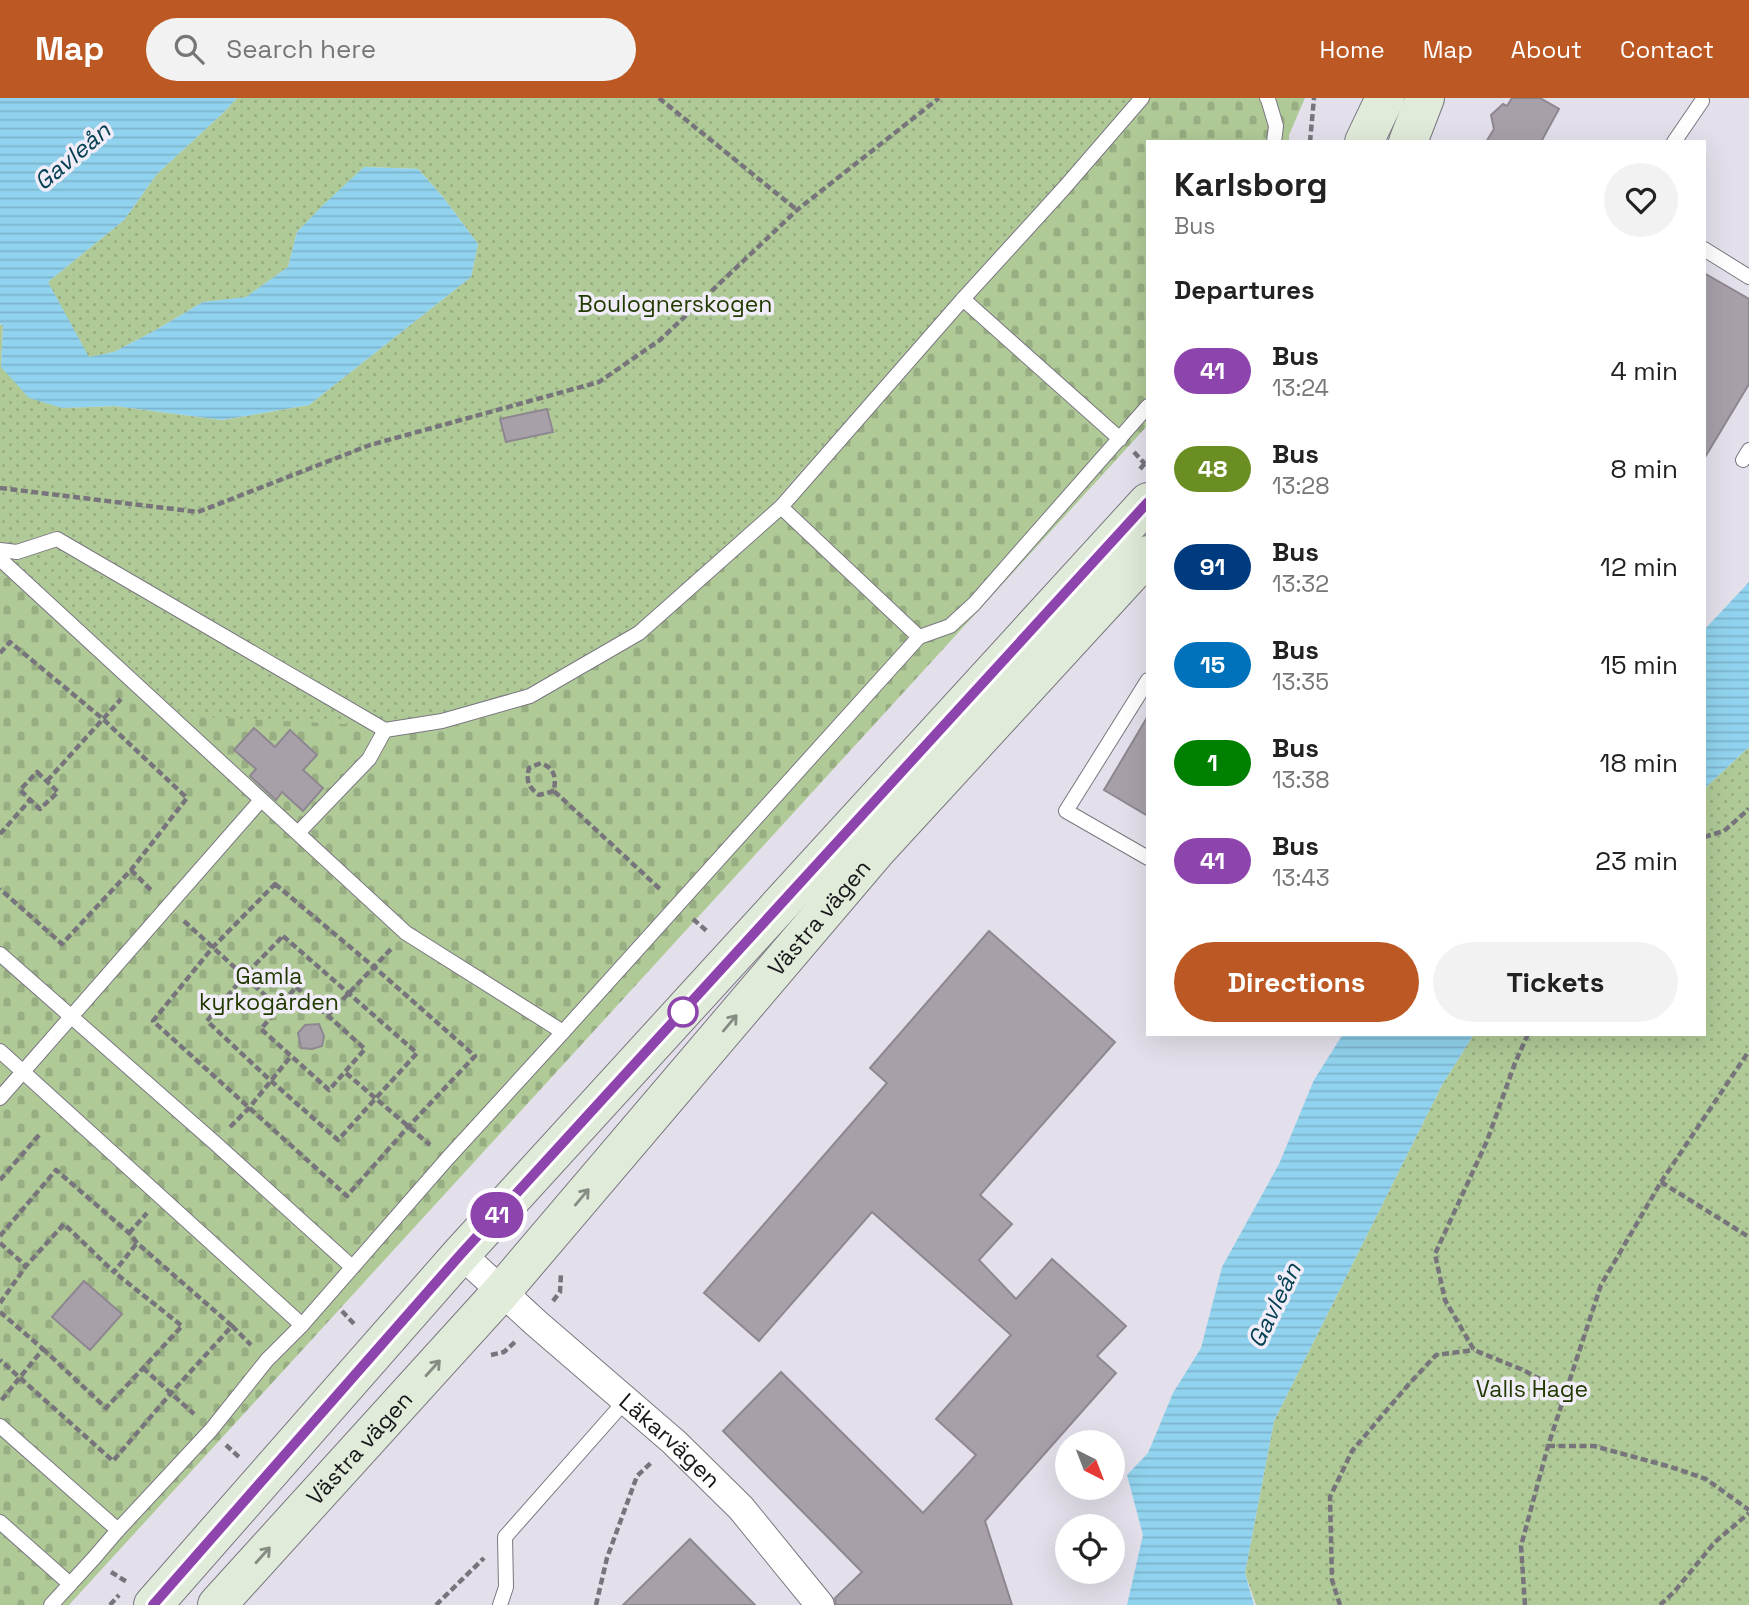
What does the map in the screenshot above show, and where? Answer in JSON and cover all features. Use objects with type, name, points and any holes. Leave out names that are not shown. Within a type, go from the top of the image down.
[{"type":"main road","points":[[1365,140],[1383,102]]},
{"type":"main road","name":"Västra vägen","points":[[141,1594],[461,1254],[1146,504]]},
{"type":"main road","name":"Västra vägen","points":[[217,1605],[502,1291],[876,851],[1146,557]]},
{"type":"street","points":[[461,1254],[502,1291]]},
{"type":"street","name":"Läkarvägen","points":[[502,1291],[674,1442],[741,1508],[820,1605]]},
{"type":"lane","points":[[0,550],[17,552],[57,539],[386,730],[442,721],[530,696],[639,633],[780,507],[1142,98]]},
{"type":"lane","points":[[1267,98],[1276,126],[1274,140]]},
{"type":"lane","points":[[1675,140],[1702,101]]},
{"type":"lane","points":[[1706,250],[1749,277]]},
{"type":"lane","points":[[962,299],[1120,439]]},
{"type":"lane","points":[[51,1605],[211,1430],[267,1360],[302,1325],[447,1159],[919,637],[950,626],[974,604],[1146,408]]},
{"type":"lane","points":[[780,507],[919,637]]},
{"type":"lane","points":[[3,568],[298,832],[406,933],[563,1032]]},
{"type":"lane","points":[[1146,683],[1066,811],[1146,857]]},
{"type":"lane","points":[[298,832],[369,759],[386,730]]},
{"type":"lane","points":[[0,1098],[261,800]]},
{"type":"lane","points":[[0,954],[352,1266]]},
{"type":"lane","points":[[0,1051],[302,1325]]},
{"type":"lane","points":[[500,1605],[506,1587],[505,1537],[626,1400]]},
{"type":"lane","points":[[0,1426],[118,1530]]},
{"type":"lane","points":[[0,1522],[70,1584]]},
{"type":"path","points":[[659,98],[797,210]]},
{"type":"path","points":[[0,488],[198,512],[370,445],[599,382],[660,340],[797,210],[939,98]]},
{"type":"path","points":[[1310,140],[1314,98]]},
{"type":"path","points":[[0,653],[10,642],[103,719],[187,798],[131,870],[62,944],[0,888]]},
{"type":"path","points":[[47,781],[134,684]]},
{"type":"path","points":[[541,763],[550,767],[556,779],[554,790],[540,795],[531,789],[527,779],[530,768],[541,763]]},
{"type":"path","points":[[37,772],[47,781],[58,793],[40,809],[20,790],[37,772]]},
{"type":"path","points":[[554,790],[677,905]]},
{"type":"path","points":[[0,834],[30,800]]},
{"type":"path","points":[[1706,836],[1724,831],[1749,808]]},
{"type":"path","points":[[131,870],[279,1008]]},
{"type":"path","points":[[275,884],[374,967],[475,1056],[347,1196],[153,1021],[213,947],[275,884]]},
{"type":"path","points":[[328,1015],[406,933]]},
{"type":"path","points":[[284,936],[417,1054],[338,1140],[207,1021],[244,976],[284,936]]},
{"type":"path","points":[[296,987],[328,1015],[365,1049],[329,1090],[261,1029],[296,987]]},
{"type":"path","points":[[1474,1350],[1445,1300],[1434,1254],[1487,1141],[1527,1036]]},
{"type":"path","points":[[1525,1605],[1521,1546],[1548,1446],[1601,1285],[1661,1182],[1749,1051]]},
{"type":"path","points":[[215,1143],[249,1108],[291,1056]]},
{"type":"path","points":[[346,1073],[447,1159]]},
{"type":"path","points":[[0,1180],[39,1135]]},
{"type":"path","points":[[0,1236],[56,1170],[232,1326],[113,1461],[0,1360]]},
{"type":"path","points":[[1661,1182],[1749,1237]]},
{"type":"path","points":[[0,1303],[26,1266],[64,1224],[114,1272],[182,1326],[106,1408],[0,1312]]},
{"type":"path","points":[[0,1243],[26,1266]]},
{"type":"path","points":[[114,1272],[137,1243]]},
{"type":"path","points":[[344,1312],[353,1323]]},
{"type":"path","points":[[0,1402],[43,1349]]},
{"type":"path","points":[[1340,1605],[1332,1580],[1330,1497],[1352,1451],[1436,1355],[1474,1350],[1523,1370],[1565,1392]]},
{"type":"path","points":[[143,1368],[211,1430]]},
{"type":"path","points":[[596,1605],[607,1558],[637,1476],[674,1442]]},
{"type":"path","points":[[1548,1446],[1594,1446],[1683,1471],[1706,1479],[1749,1511],[1714,1542],[1660,1605]]},
{"type":"path","points":[[436,1605],[505,1537]]},
{"type":"path","points":[[118,1577],[141,1594]]},
{"type":"green space","name":"Boulognerskogen","points":[[237,98],[1141,98],[1028,227],[799,473],[740,543],[639,633],[527,691],[401,727],[184,716],[9,568],[0,576],[0,325],[3,324],[1,367],[62,408],[115,406],[222,420],[309,405],[471,277],[478,244],[418,169],[364,167],[297,232],[288,267],[245,298],[203,302],[114,352],[88,358],[48,282],[124,220],[157,174]]},
{"type":"green space","name":"Gamla kyrkogården","points":[[1141,98],[1305,98],[1289,140],[1146,140],[1146,427],[69,1605],[0,1605],[0,576],[9,567],[740,543],[799,473],[1028,227]]},
{"type":"green space","name":"Valls Hage","points":[[1749,747],[1749,1605],[1256,1605],[1245,1573],[1274,1421],[1442,1085],[1473,1036],[1706,1036],[1706,787]]},
{"type":"water","name":"Gavleån","points":[[0,98],[237,98],[157,174],[124,220],[48,282],[89,357],[114,352],[203,302],[246,297],[288,267],[297,232],[364,167],[418,169],[478,244],[471,277],[309,405],[222,420],[115,406],[62,408],[29,398],[1,367],[3,325],[0,324]]},
{"type":"water","points":[[1749,582],[1749,747],[1706,787],[1706,628]]},
{"type":"water","name":"Gavleån","points":[[1342,1036],[1473,1036],[1442,1085],[1274,1421],[1245,1573],[1254,1605],[1127,1605],[1143,1535],[1127,1475],[1148,1453],[1173,1393],[1201,1348],[1222,1267],[1279,1164],[1314,1080]]},
{"type":"building","points":[[1512,98],[1540,98],[1559,109],[1542,140],[1487,140],[1494,129],[1491,115],[1503,104],[1507,106]]},
{"type":"building","points":[[1706,274],[1749,299],[1749,384],[1706,456]]},
{"type":"building","points":[[547,409],[553,432],[506,442],[500,419]]},
{"type":"building","points":[[1146,719],[1146,815],[1104,790]]},
{"type":"building","points":[[254,728],[275,747],[290,730],[317,755],[303,770],[323,788],[303,811],[282,792],[276,800],[250,776],[256,769],[234,750]]},
{"type":"building","points":[[989,931],[1115,1042],[980,1195],[1012,1224],[979,1260],[1016,1299],[1052,1259],[1126,1326],[1097,1356],[1116,1373],[1066,1430],[1055,1430],[1055,1442],[985,1521],[1012,1605],[836,1605],[835,1598],[862,1572],[723,1431],[781,1372],[923,1513],[976,1455],[936,1419],[1011,1335],[872,1212],[759,1341],[704,1293],[887,1083],[870,1068]]},
{"type":"building","points":[[319,1024],[324,1036],[322,1046],[301,1048],[298,1033],[305,1025]]},
{"type":"building","points":[[84,1281],[122,1314],[90,1350],[52,1317]]},
{"type":"building","points":[[690,1539],[755,1605],[623,1605]]},
{"type":"bus line","name":"41","points":[[153,1605],[461,1254],[1146,504]]}]
